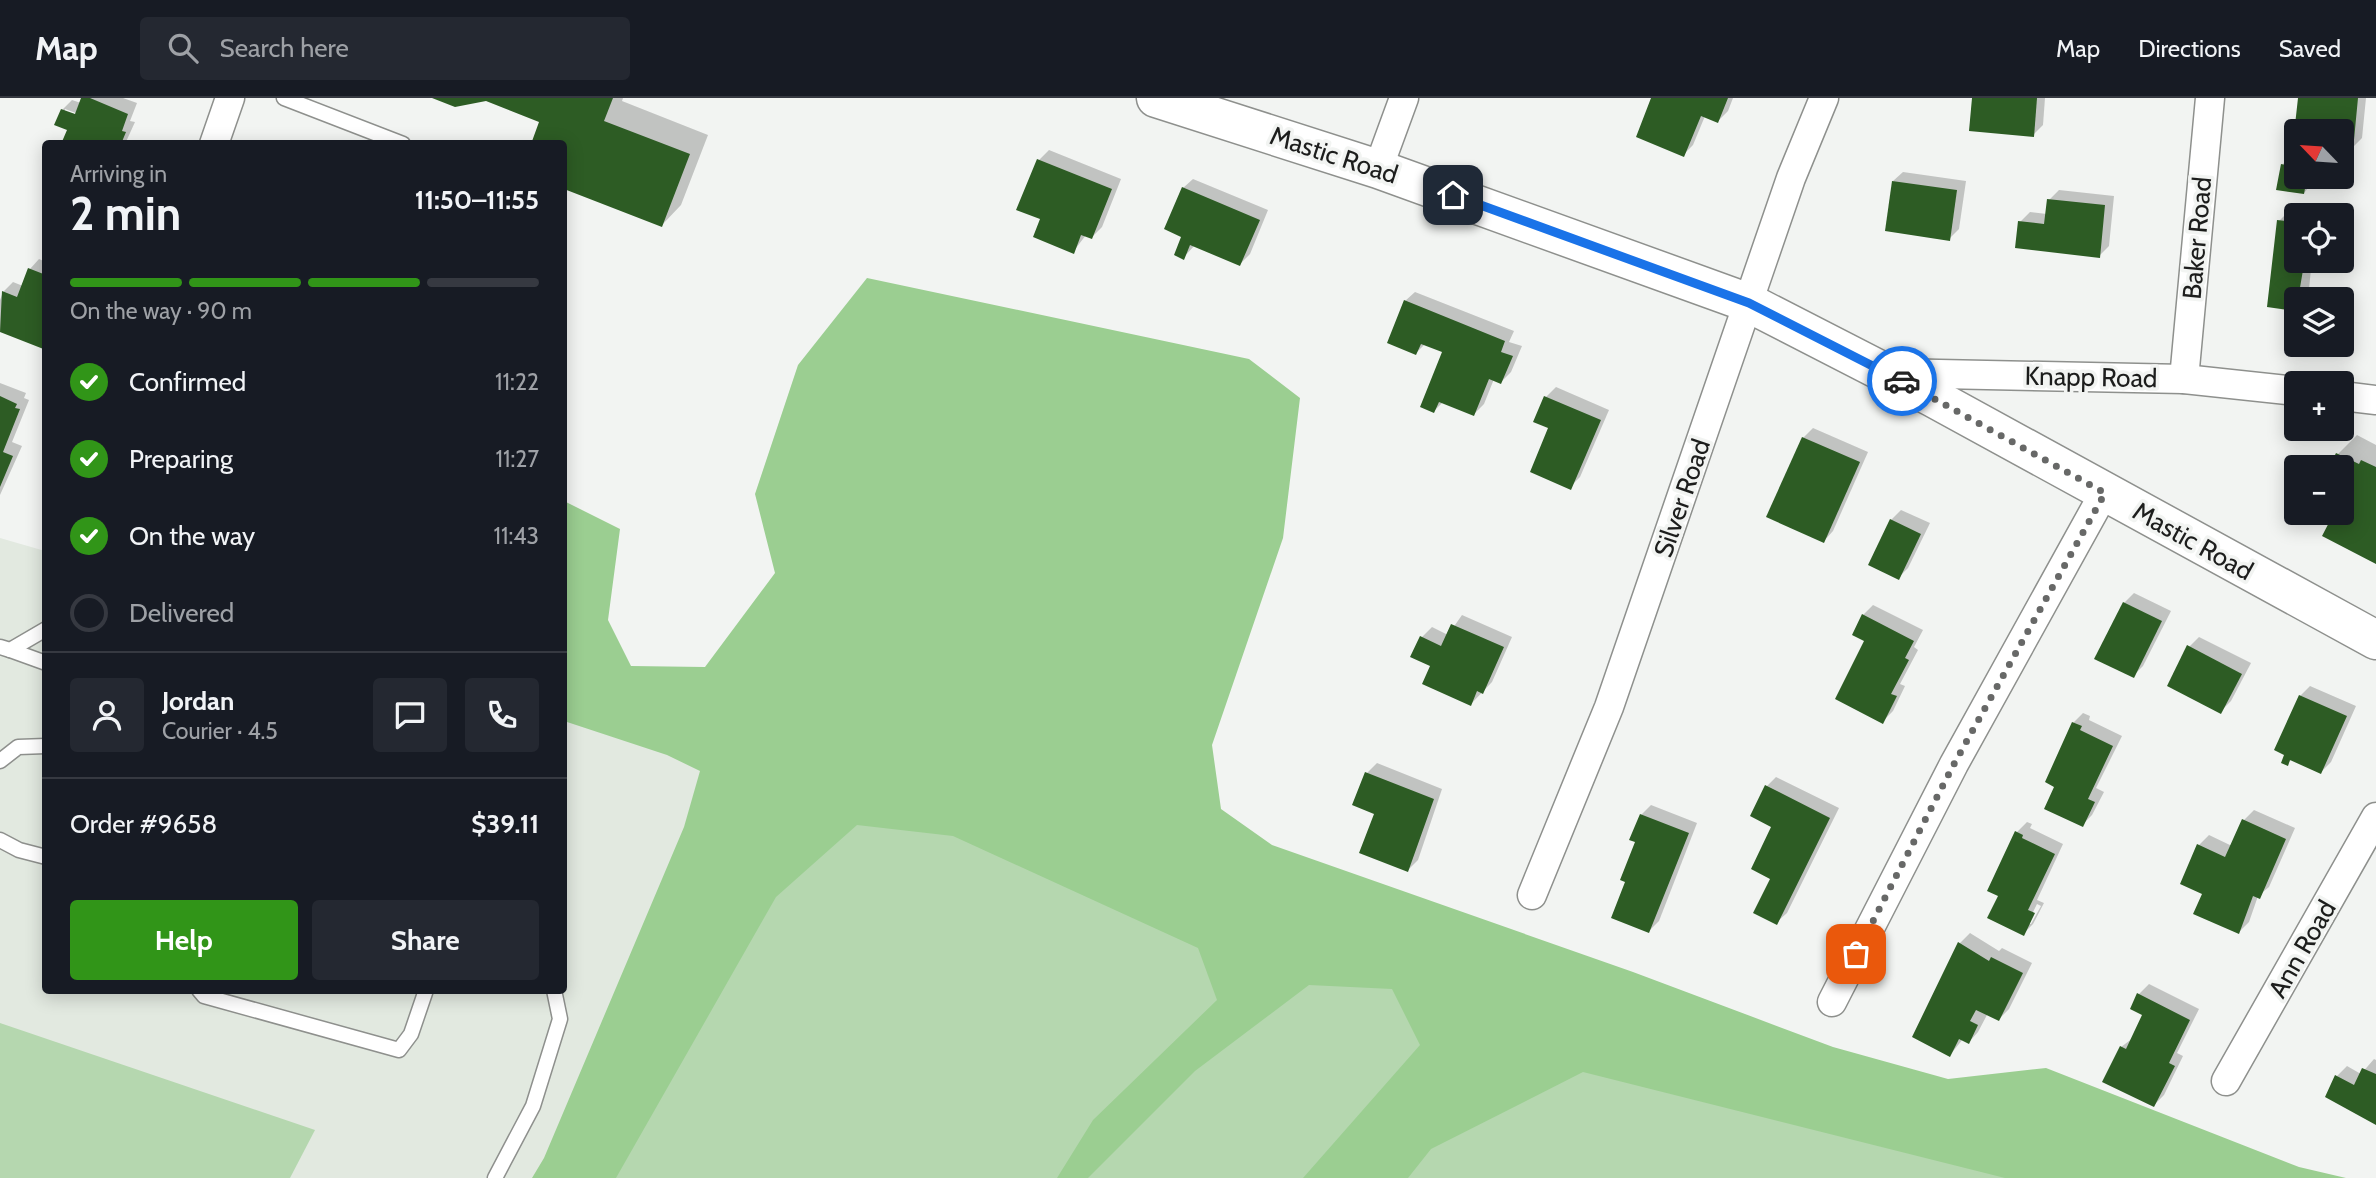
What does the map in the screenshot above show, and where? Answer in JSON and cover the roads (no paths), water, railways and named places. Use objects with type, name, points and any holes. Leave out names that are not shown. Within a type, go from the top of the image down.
[{"type":"main road","name":"Mastic Road","points":[[1156,98],[1378,169],[1749,303],[1886,373],[2376,640]]},
{"type":"street","points":[[215,140],[230,98]]},
{"type":"street","points":[[1378,169],[1404,98]]},
{"type":"street","name":"Silver Road","points":[[1532,895],[1609,707],[1791,178],[1824,98]]},
{"type":"street","name":"Baker Road","points":[[2184,379],[2210,98]]},
{"type":"street","name":"Knapp Road","points":[[1886,373],[2184,379],[2284,390]]},
{"type":"street","points":[[2354,397],[2376,400]]},
{"type":"street","points":[[1832,1002],[1954,764],[2105,493]]},
{"type":"street","name":"Ann Road","points":[[2226,1081],[2376,817]]},
{"type":"lane","points":[[284,98],[394,140]]},
{"type":"lane","points":[[5,649],[42,631]]},
{"type":"lane","points":[[5,649],[42,662]]},
{"type":"lane","points":[[0,761],[18,747],[42,746]]},
{"type":"lane","points":[[0,840],[19,850],[42,856]]},
{"type":"lane","points":[[202,994],[399,1050],[411,1034],[425,994]]},
{"type":"lane","points":[[495,1178],[533,1106],[559,1019],[555,994]]}]
